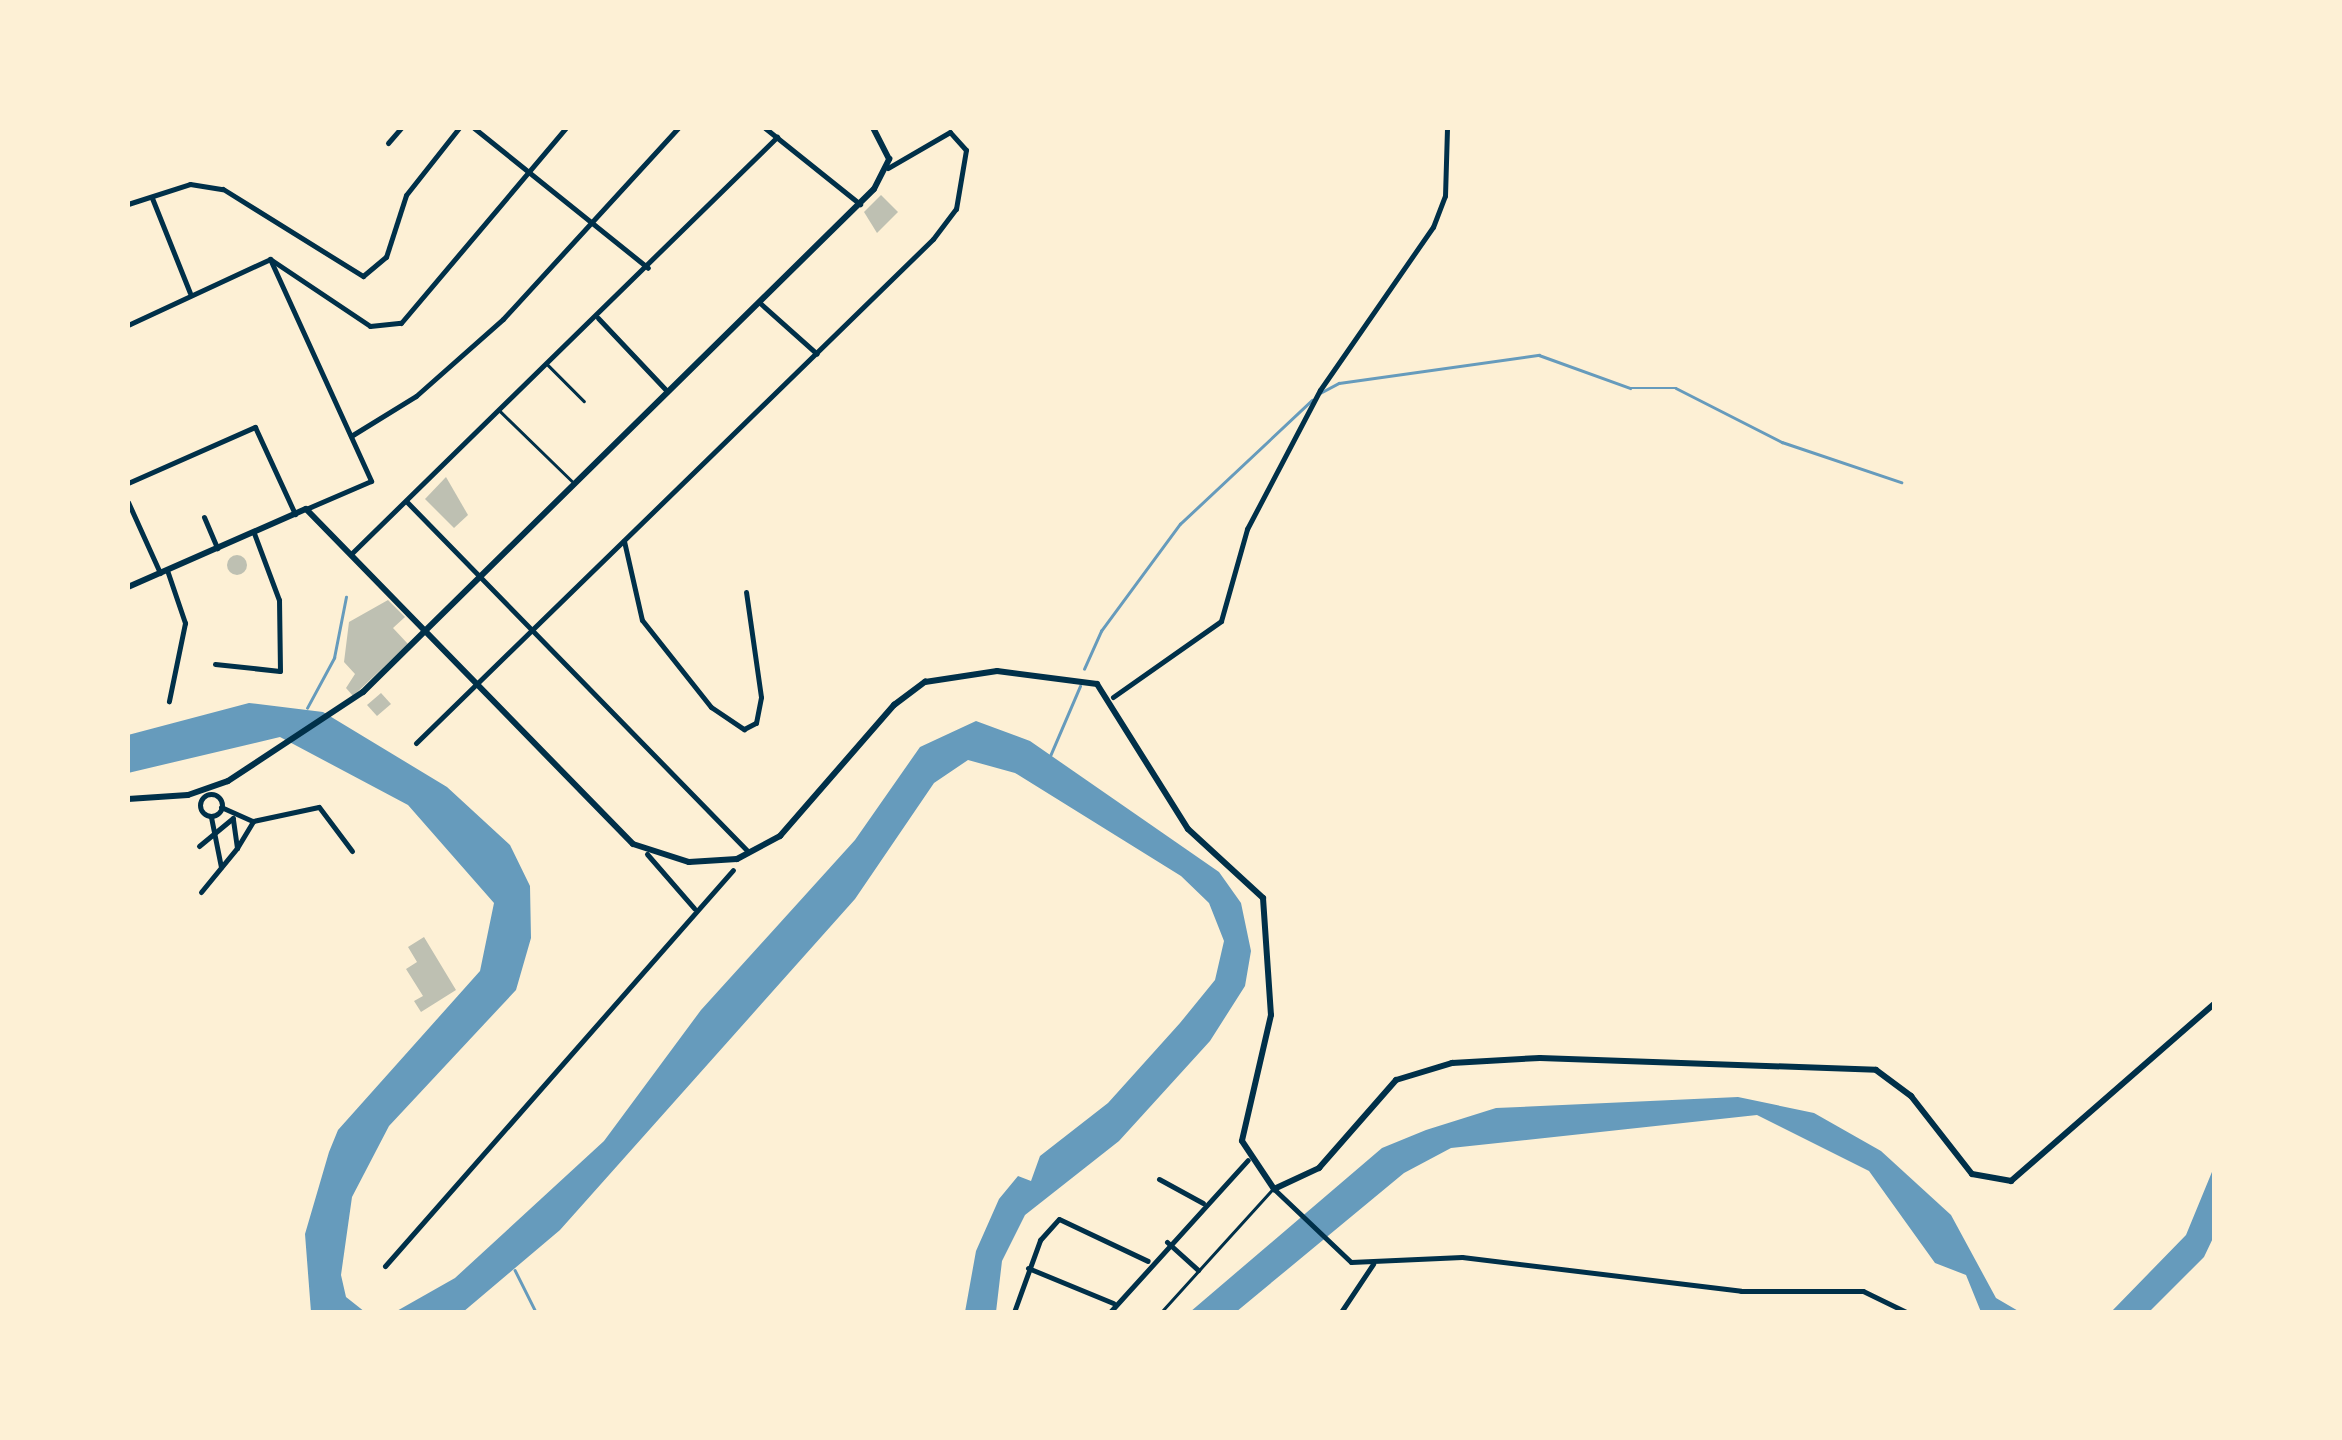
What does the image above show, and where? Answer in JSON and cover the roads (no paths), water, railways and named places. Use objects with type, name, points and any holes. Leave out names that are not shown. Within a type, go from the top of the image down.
[{"type":"main road","points":[[128,799],[213,791],[330,717],[426,630],[860,204],[888,168],[873,128]]},
{"type":"main road","points":[[128,587],[306,509],[647,854],[711,862],[750,854],[804,816],[894,705],[926,682],[1029,672],[1075,676],[1113,697],[1188,830],[1251,878],[1266,908],[1271,1015],[1242,1126],[1248,1160],[1274,1189],[1319,1168],[1396,1080],[1470,1060],[1540,1058],[1876,1070],[1911,1096],[1972,1174],[2011,1180],[2214,1004]]},
{"type":"street","points":[[388,143],[401,128]]},
{"type":"street","points":[[128,204],[190,184],[223,190],[363,276],[386,257],[406,195],[459,128]]},
{"type":"street","points":[[474,128],[648,268]]},
{"type":"street","points":[[270,259],[356,318],[391,327],[421,307],[566,128]]},
{"type":"street","points":[[351,436],[449,370],[678,128]]},
{"type":"street","points":[[764,128],[860,204]]},
{"type":"street","points":[[1113,697],[1221,621],[1246,529],[1320,390],[1433,227],[1445,196],[1447,128]]},
{"type":"street","points":[[416,743],[818,354],[946,223],[966,180],[966,150],[950,132],[888,168]]},
{"type":"street","points":[[352,553],[598,318],[777,137]]},
{"type":"street","points":[[152,198],[190,294]]},
{"type":"street","points":[[128,325],[270,259]]},
{"type":"street","points":[[270,259],[371,481],[306,509]]},
{"type":"street","points":[[759,302],[818,354]]},
{"type":"street","points":[[598,318],[667,390]]},
{"type":"street","points":[[128,483],[255,428],[295,514]]},
{"type":"street","points":[[406,501],[750,854]]},
{"type":"street","points":[[128,502],[184,623],[169,702]]},
{"type":"street","points":[[204,517],[217,548]]},
{"type":"street","points":[[216,664],[280,670],[279,600],[253,532]]},
{"type":"street","points":[[624,542],[642,620],[710,708],[744,729],[756,723],[761,698],[746,592]]},
{"type":"street","points":[[200,801],[213,791],[221,807],[233,818],[253,821],[319,807],[352,851]]},
{"type":"street","points":[[188,796],[200,801],[219,831],[221,867]]},
{"type":"street","points":[[210,816],[221,807]]},
{"type":"street","points":[[198,846],[233,818]]},
{"type":"street","points":[[233,818],[237,848]]},
{"type":"street","points":[[201,892],[237,848],[253,821]]},
{"type":"street","points":[[647,854],[695,908]]},
{"type":"street","points":[[386,1266],[695,908],[733,870]]},
{"type":"street","points":[[1110,1312],[1148,1261],[1248,1160]]},
{"type":"street","points":[[1159,1180],[1203,1203]]},
{"type":"street","points":[[1274,1189],[1328,1244],[1373,1264],[1462,1256],[1740,1291],[1863,1291],[1906,1312]]},
{"type":"street","points":[[1014,1312],[1028,1268],[1059,1219],[1148,1261]]},
{"type":"street","points":[[1167,1242],[1198,1270]]},
{"type":"street","points":[[1342,1312],[1373,1264]]},
{"type":"street","points":[[1028,1268],[1114,1303]]},
{"type":"lane","points":[[548,365],[584,401]]},
{"type":"lane","points":[[500,410],[573,482]]},
{"type":"lane","points":[[1163,1310],[1274,1189]]},
{"type":"water","points":[[249,703],[323,712],[447,787],[510,845],[530,886],[531,938],[516,990],[389,1126],[352,1197],[341,1275],[346,1297],[365,1312],[311,1312],[305,1234],[329,1152],[338,1130],[480,971],[494,903],[408,805],[280,737],[128,773],[128,735]]},
{"type":"water","points":[[976,721],[1030,741],[1219,872],[1241,903],[1251,951],[1245,986],[1210,1041],[1119,1141],[1025,1215],[1002,1261],[996,1312],[965,1312],[976,1251],[999,1199],[1018,1176],[1031,1181],[1040,1156],[1108,1103],[1180,1023],[1215,980],[1224,941],[1209,903],[1181,876],[1015,773],[968,760],[934,783],[855,899],[560,1230],[463,1312],[395,1312],[455,1278],[604,1141],[701,1010],[855,840],[920,747]]},
{"type":"water","points":[[1738,1097],[1814,1113],[1881,1151],[1951,1215],[1996,1298],[2020,1312],[1981,1312],[1966,1275],[1935,1263],[1869,1171],[1757,1115],[1451,1148],[1404,1173],[1236,1312],[1190,1312],[1382,1148],[1426,1130],[1496,1108]]},
{"type":"water","points":[[2214,1167],[2214,1236],[2204,1257],[2149,1312],[2111,1312],[2186,1235]]},
{"type":"waterway","points":[[1362,128],[1374,128]]},
{"type":"waterway","points":[[1320,393],[1339,383],[1539,355],[1630,388],[1676,388],[1782,442],[1901,482]]},
{"type":"waterway","points":[[1084,669],[1101,631],[1180,524],[1312,400]]},
{"type":"waterway","points":[[307,708],[334,658],[346,597]]},
{"type":"waterway","points":[[1050,756],[1080,686]]},
{"type":"waterway","points":[[515,1270],[536,1312]]}]
